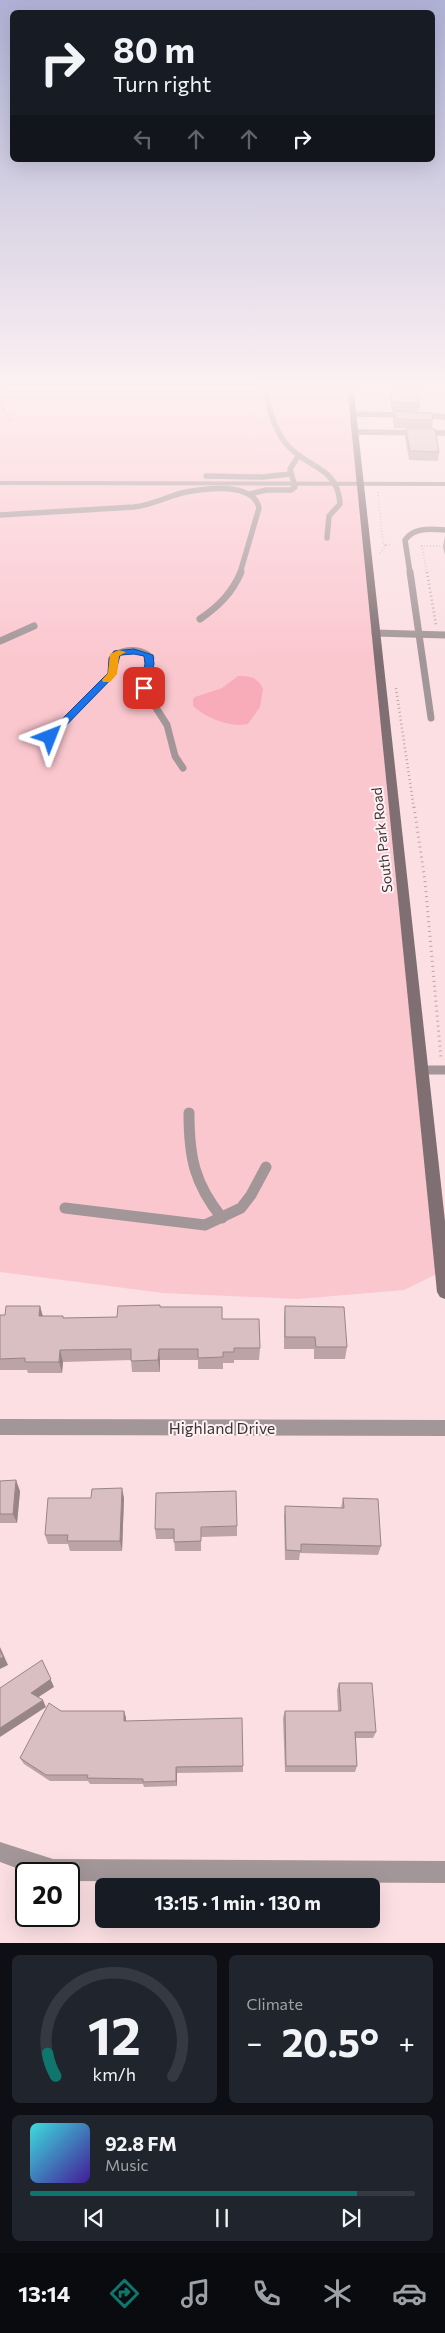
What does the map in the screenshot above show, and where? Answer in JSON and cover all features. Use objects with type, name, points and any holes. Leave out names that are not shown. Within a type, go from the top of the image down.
[{"type":"street","name":"South Park Road","points":[[358,476],[445,1292]]},
{"type":"street","points":[[0,483],[445,484]]},
{"type":"street","name":"Highland Drive","points":[[0,1427],[445,1428]]},
{"type":"street","points":[[0,1852],[53,1870],[445,1872]]},
{"type":"lane","points":[[206,476],[275,476]]},
{"type":"lane","points":[[250,494],[266,490],[291,490],[295,488],[291,476]]},
{"type":"lane","points":[[327,538],[329,516],[340,504],[341,496],[328,476]]},
{"type":"lane","points":[[0,515],[94,511],[134,507],[150,505],[186,492],[202,490],[234,488],[250,494],[258,503],[259,508],[244,568],[221,604],[200,619]]},
{"type":"lane","points":[[431,718],[405,540],[408,534],[413,531],[445,530]]},
{"type":"lane","points":[[0,640],[34,626]]},
{"type":"lane","points":[[375,633],[441,635]]},
{"type":"lane","points":[[50,737],[112,674],[115,654],[123,651],[143,652],[151,658],[144,681],[146,694],[162,714],[170,729],[172,751],[183,768]]},
{"type":"lane","points":[[422,1070],[444,1070]]},
{"type":"lane","points":[[189,1113],[188,1151],[192,1169],[198,1186],[207,1202],[222,1218]]},
{"type":"lane","points":[[65,1208],[206,1225],[241,1208],[251,1195],[266,1167]]},
{"type":"path","points":[[378,492],[383,544],[391,545]]},
{"type":"path","points":[[379,557],[386,545]]},
{"type":"path","points":[[440,546],[422,546],[441,635]]},
{"type":"path","points":[[395,685],[425,881],[444,1070]]},
{"type":"shaded area","points":[[0,476],[360,476],[443,1271],[404,1290],[298,1299],[163,1293],[0,1272]]},
{"type":"shaded area","points":[[238,676],[253,678],[259,682],[263,689],[260,707],[248,724],[234,725],[219,721],[193,706],[193,699],[195,697],[222,688]]},
{"type":"building","points":[[160,1305],[160,1307],[222,1307],[222,1319],[259,1319],[260,1348],[234,1348],[234,1352],[223,1352],[223,1357],[198,1358],[198,1349],[159,1349],[158,1360],[131,1361],[131,1349],[60,1350],[59,1362],[25,1362],[25,1358],[0,1359],[0,1315],[5,1315],[6,1306],[40,1306],[39,1316],[63,1316],[63,1318],[117,1317],[118,1306]]},
{"type":"building","points":[[285,1306],[344,1307],[347,1347],[316,1347],[315,1337],[285,1337]]},
{"type":"building","points":[[16,1480],[13,1514],[0,1514],[0,1481]]},
{"type":"building","points":[[122,1488],[120,1541],[67,1541],[68,1535],[45,1535],[48,1498],[91,1498],[92,1489]]},
{"type":"building","points":[[236,1491],[237,1526],[201,1527],[201,1541],[174,1542],[174,1529],[155,1529],[156,1493]]},
{"type":"building","points":[[343,1498],[378,1499],[381,1546],[301,1544],[301,1551],[286,1550],[285,1506],[344,1508]]},
{"type":"building","points":[[42,1660],[51,1679],[31,1693],[43,1700],[0,1728],[0,1688]]},
{"type":"building","points":[[339,1683],[372,1683],[376,1732],[355,1732],[357,1766],[286,1766],[285,1711],[341,1711]]},
{"type":"building","points":[[49,1703],[61,1711],[124,1711],[124,1721],[242,1718],[243,1766],[176,1767],[176,1781],[143,1782],[143,1779],[87,1778],[88,1775],[46,1775],[20,1758]]},
{"type":"slow traffic","points":[[106,680],[112,674],[115,654],[122,652]]},
{"type":"route","points":[[50,737],[112,674],[114,658],[117,652],[134,651],[149,655],[151,658],[149,670],[144,681],[144,688]]}]
